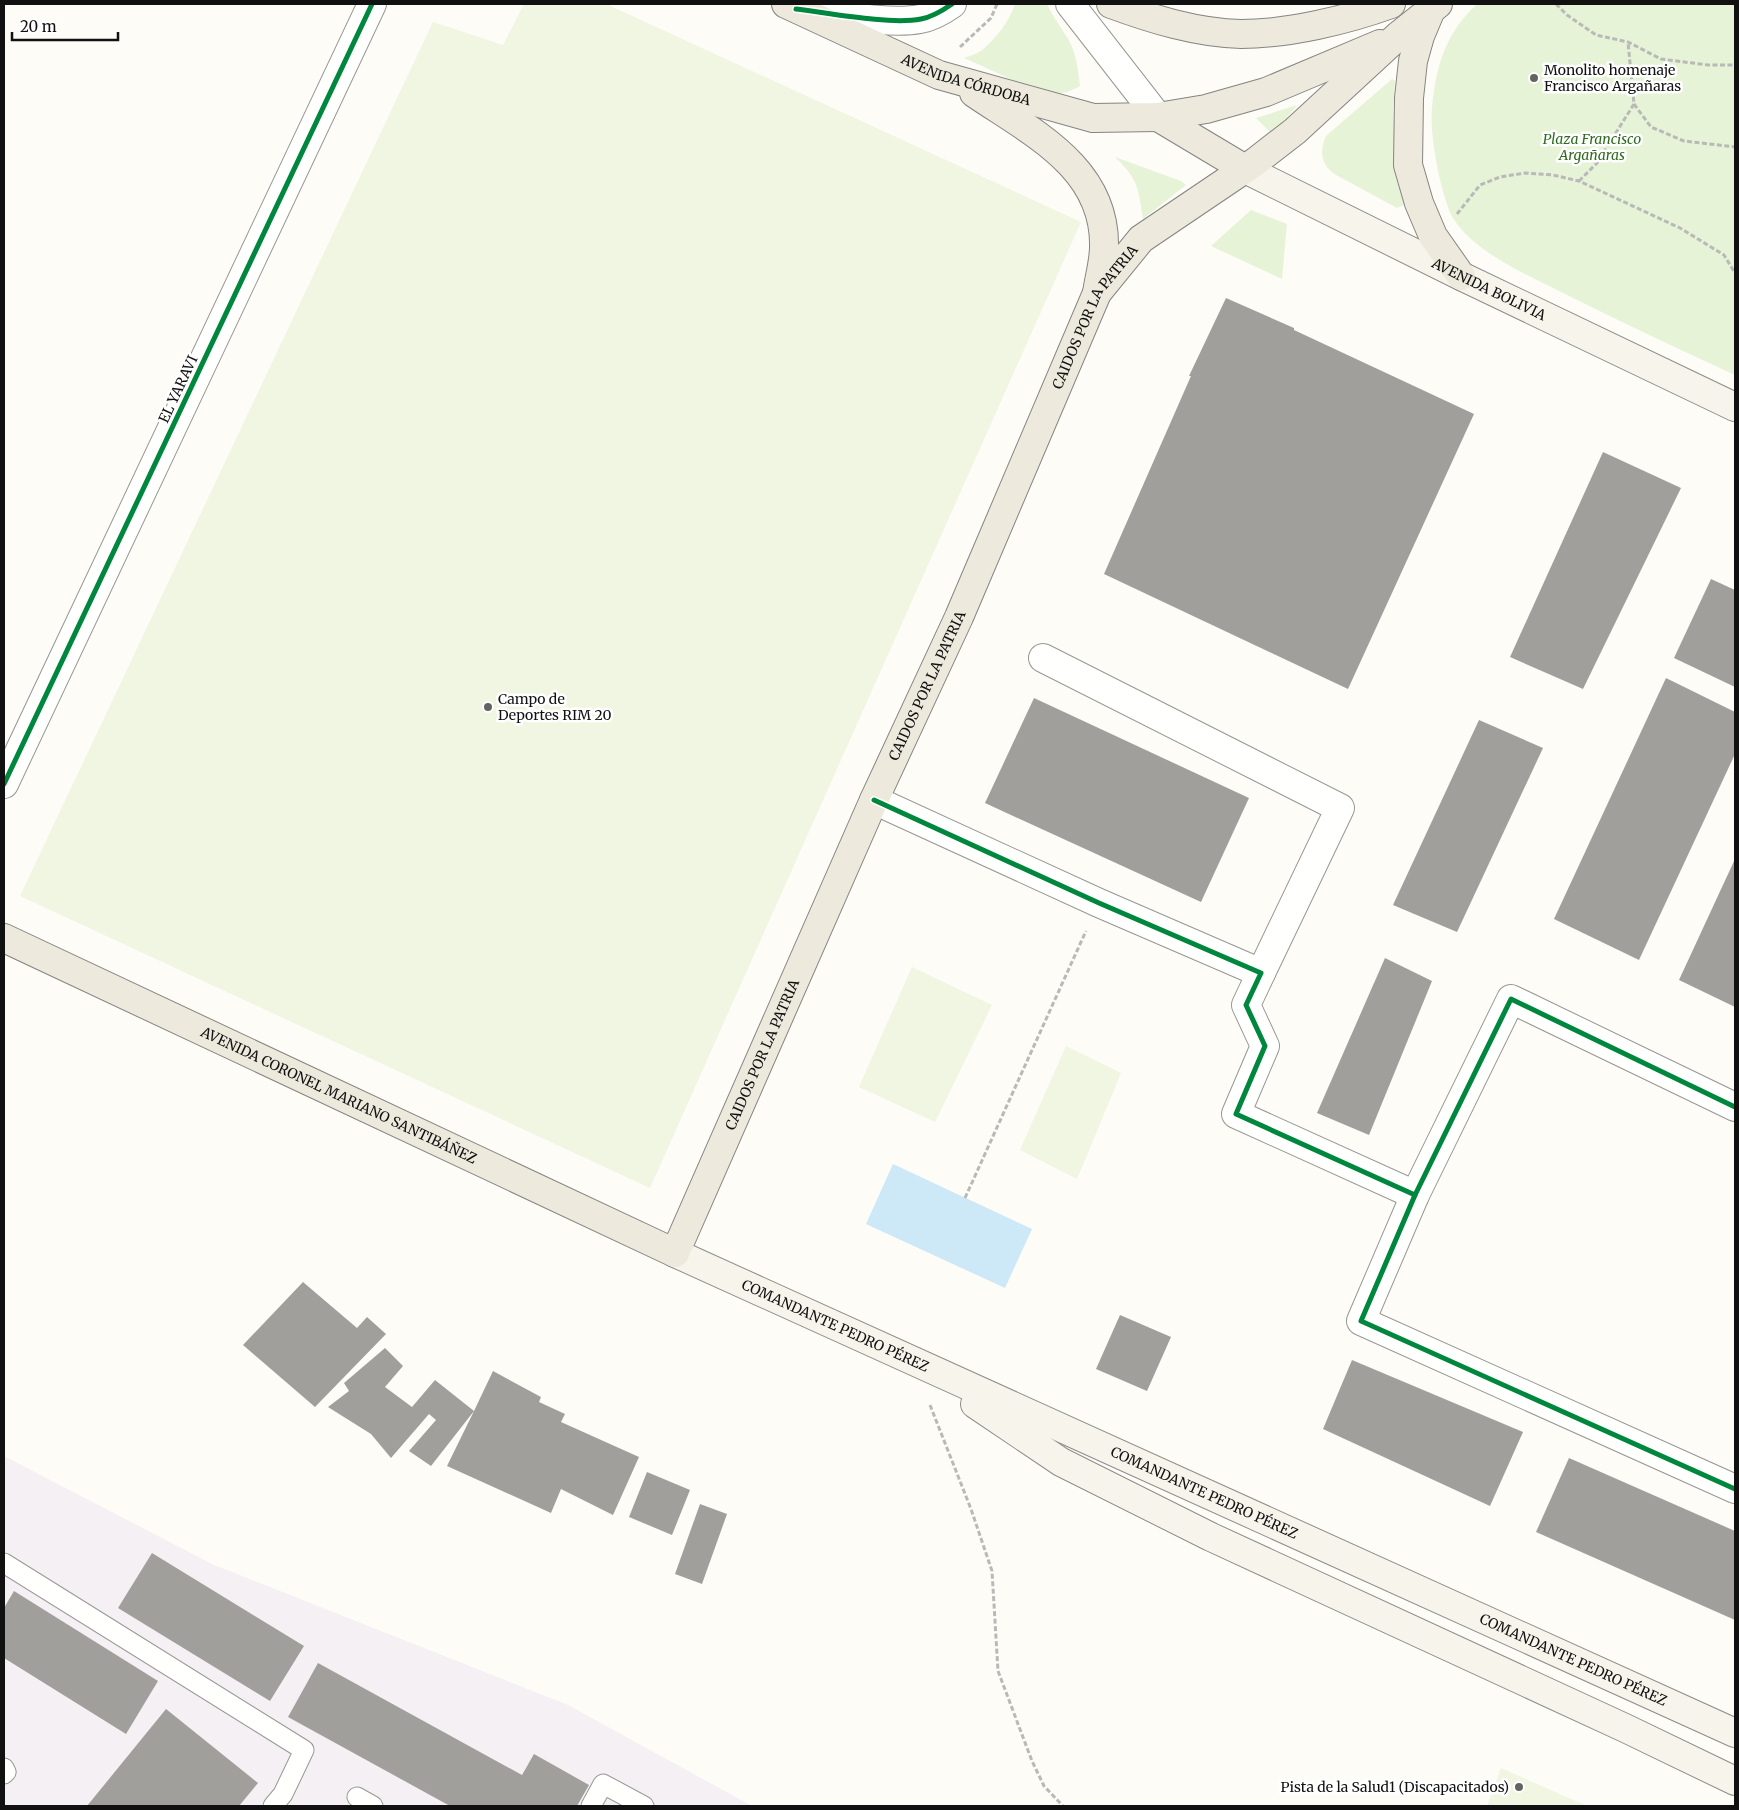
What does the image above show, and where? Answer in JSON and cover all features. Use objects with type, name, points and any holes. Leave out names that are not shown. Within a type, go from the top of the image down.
[{"type":"main road","points":[[1111,4],[1169,23],[1241,34],[1297,28],[1391,4]]},
{"type":"main road","name":"AVENIDA CÓRDOBA","points":[[791,6],[947,78],[1093,118],[1158,117],[1206,109],[1266,92],[1398,36]]},
{"type":"main road","points":[[1398,36],[1434,7]]},
{"type":"main road","points":[[1434,7],[1420,36],[1413,61],[1407,141],[1408,165],[1419,203],[1433,236],[1461,276]]},
{"type":"main road","name":"CAIDOS POR LA PATRIA","points":[[675,1253],[874,800],[959,617],[1097,292],[1141,239],[1245,170],[1295,131],[1398,36]]},
{"type":"main road","points":[[947,78],[1056,149],[1084,180],[1096,202],[1104,234],[1104,248],[1097,292]]},
{"type":"main road","points":[[1158,117],[1245,170]]},
{"type":"main road","name":"AVENIDA BOLIVIA","points":[[1245,170],[1735,407]]},
{"type":"main road","name":"AVENIDA CORONEL MARIANO SANTIBÁÑEZ","points":[[4,938],[675,1253]]},
{"type":"main road","name":"COMANDANTE PEDRO PÉREZ","points":[[675,1253],[1735,1733]]},
{"type":"main road","points":[[912,1361],[1061,1462],[1212,1537],[1625,1728],[1735,1782]]},
{"type":"street","name":"EL YARAVI","points":[[4,784],[372,4]]},
{"type":"street","points":[[791,6],[892,20],[911,20],[941,12],[952,4]]},
{"type":"street","points":[[1070,4],[1158,117]]},
{"type":"street","points":[[1043,658],[1340,808],[1246,1006],[1265,1046],[1236,1114],[1415,1195]]},
{"type":"street","points":[[874,800],[1099,903],[1261,973]]},
{"type":"street","points":[[1735,1108],[1511,998],[1415,1195],[1361,1321],[1735,1489]]},
{"type":"lane","points":[[4,1563],[304,1750],[283,1794],[273,1806]]},
{"type":"lane","points":[[4,1768],[6,1772],[4,1774]]},
{"type":"lane","points":[[591,1806],[603,1784],[644,1806]]},
{"type":"lane","points":[[357,1797],[373,1806]]},
{"type":"path","points":[[947,78],[950,55],[990,18],[997,4]]},
{"type":"path","points":[[1556,4],[1567,15],[1596,35],[1628,42],[1661,59],[1708,65],[1735,65]]},
{"type":"path","points":[[1628,42],[1634,104],[1651,128],[1684,141],[1735,147]]},
{"type":"path","points":[[1579,181],[1598,163],[1634,104]]},
{"type":"path","points":[[1433,236],[1459,212],[1480,185],[1500,177],[1525,173],[1553,175],[1579,181],[1680,228],[1724,254],[1735,274]]},
{"type":"path","points":[[965,1198],[1099,903]]},
{"type":"path","points":[[912,1361],[971,1509],[981,1544],[992,1571],[998,1670],[1044,1786],[1063,1806]]},
{"type":"shaded area","points":[[4,1456],[212,1564],[568,1705],[752,1806],[4,1806]]},
{"type":"green space","name":"Campo de Deportes RIM 20","points":[[524,4],[606,4],[1081,222],[650,1188],[20,896],[433,22],[503,45]]},
{"type":"green space","points":[[1015,4],[1047,4],[1072,46],[1080,86],[1062,93],[1040,90],[964,58],[973,55],[987,46],[1006,23]]},
{"type":"green space","name":"Plaza Francisco Argañaras","points":[[1477,4],[1735,4],[1735,375],[1628,325],[1520,271],[1488,253],[1462,231],[1453,218],[1440,181],[1432,133],[1432,108],[1436,78],[1444,51],[1457,27]]},
{"type":"green space","points":[[1392,79],[1395,81],[1393,110],[1398,177],[1404,205],[1397,208],[1336,175],[1327,167],[1322,153],[1326,136]]},
{"type":"green space","points":[[1297,105],[1273,135],[1256,118]]},
{"type":"green space","points":[[1115,157],[1181,181],[1186,185],[1143,219],[1136,185],[1129,172]]},
{"type":"green space","points":[[1251,210],[1287,224],[1282,279],[1211,246]]},
{"type":"green space","points":[[912,967],[992,1005],[935,1122],[859,1087]]},
{"type":"green space","points":[[1066,1046],[1121,1073],[1077,1179],[1020,1150]]},
{"type":"green space","name":"Pista de la Salud1 (Discapacitados)","points":[[1501,1768],[1587,1806],[1487,1806]]},
{"type":"water","points":[[893,1164],[1032,1229],[1005,1288],[866,1224]]},
{"type":"building","points":[[1226,298],[1294,328],[1294,330],[1474,414],[1348,689],[1104,574],[1191,376],[1189,376]]},
{"type":"building","points":[[1603,452],[1681,488],[1583,689],[1510,657]]},
{"type":"building","points":[[1711,579],[1735,590],[1735,687],[1674,658]]},
{"type":"building","points":[[1666,678],[1735,712],[1735,754],[1639,960],[1554,919]]},
{"type":"building","points":[[1034,698],[1249,798],[1201,902],[985,803]]},
{"type":"building","points":[[1479,720],[1543,748],[1457,932],[1393,905]]},
{"type":"building","points":[[1735,859],[1735,1007],[1679,980]]},
{"type":"building","points":[[1385,958],[1432,981],[1369,1135],[1317,1113]]},
{"type":"building","points":[[303,1282],[357,1328],[367,1317],[386,1334],[315,1407],[243,1345]]},
{"type":"building","points":[[1120,1315],[1171,1337],[1147,1391],[1096,1369]]},
{"type":"building","points":[[385,1348],[403,1366],[385,1387],[412,1407],[435,1380],[474,1411],[431,1466],[409,1451],[436,1420],[429,1414],[391,1458],[371,1434],[328,1407],[349,1391],[344,1383]]},
{"type":"building","points":[[1352,1360],[1523,1432],[1490,1506],[1323,1429]]},
{"type":"building","points":[[493,1371],[541,1397],[539,1402],[565,1414],[561,1422],[639,1457],[613,1515],[561,1489],[551,1513],[447,1466]]},
{"type":"building","points":[[1569,1458],[1735,1531],[1735,1620],[1536,1532]]},
{"type":"building","points":[[647,1472],[690,1490],[672,1535],[629,1517]]},
{"type":"building","points":[[700,1504],[727,1514],[702,1584],[675,1574]]},
{"type":"building","points":[[152,1553],[304,1646],[270,1701],[118,1608]]},
{"type":"building","points":[[14,1591],[158,1681],[126,1734],[4,1658],[4,1608]]},
{"type":"building","points":[[318,1663],[522,1775],[534,1754],[589,1785],[577,1806],[450,1806],[288,1717]]},
{"type":"building","points":[[166,1709],[258,1783],[239,1806],[87,1806]]},
{"type":"cycle path","points":[[4,784],[372,4]]},
{"type":"cycle path","points":[[796,9],[893,21],[929,17],[952,4]]},
{"type":"cycle path","points":[[874,800],[1099,903],[1261,973],[1246,1005],[1265,1046],[1236,1114],[1415,1195]]},
{"type":"cycle path","points":[[1735,1107],[1511,999],[1415,1195],[1361,1321],[1735,1489]]},
{"type":"place","name":"Monolito homenaje Francisco Argañaras","points":[[1534,78]]},
{"type":"place","name":"Campo de Deportes RIM 20","points":[[488,707]]},
{"type":"place","name":"Pista de la Salud1 (Discapacitados)","points":[[1519,1787]]}]
